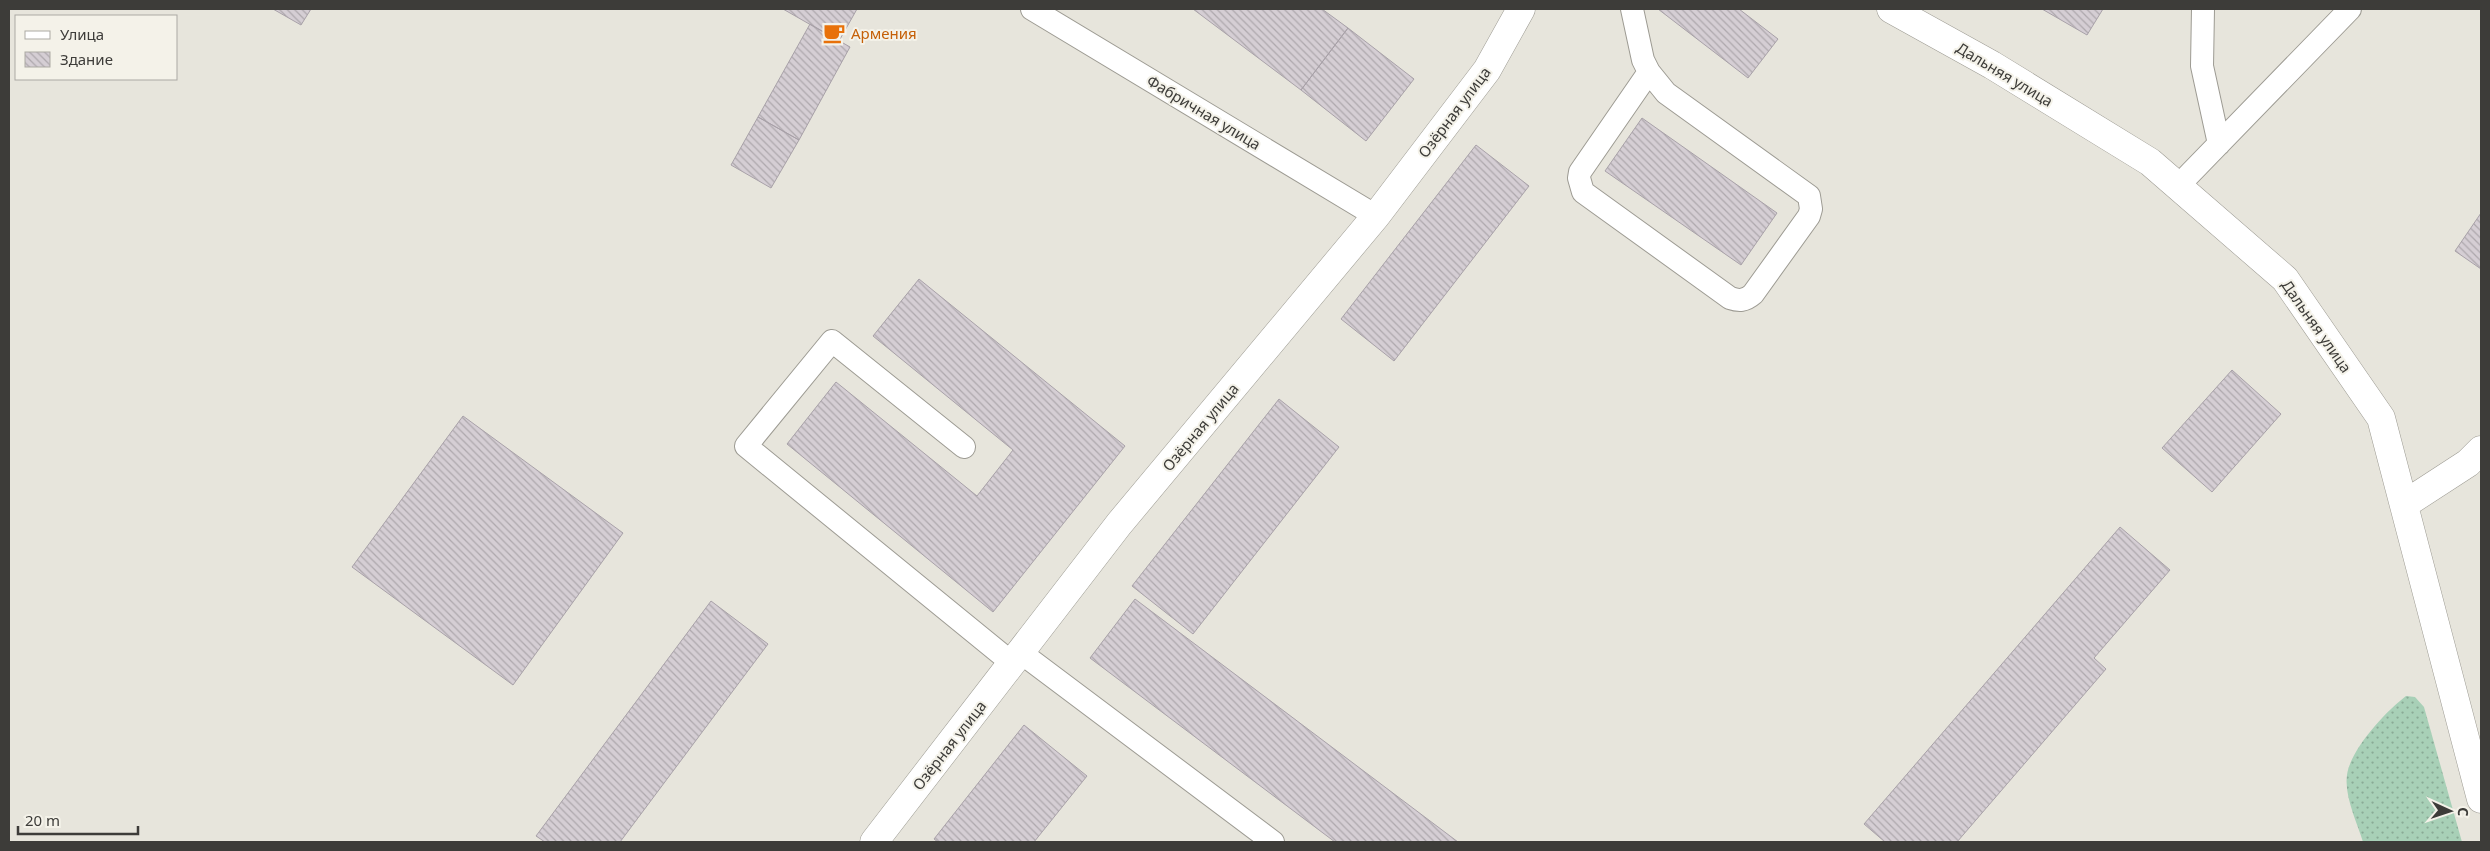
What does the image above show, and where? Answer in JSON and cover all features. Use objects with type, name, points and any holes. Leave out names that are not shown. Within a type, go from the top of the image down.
[{"type":"street","name":"Озёрная улица","points":[[874,842],[1119,524],[1376,216],[1487,70],[1521,9]]},
{"type":"street","name":"Дальняя улица","points":[[1891,9],[1992,66],[2150,162],[2285,278],[2381,418],[2473,734],[2481,799]]},
{"type":"street","points":[[2405,504],[2468,463],[2481,450]]},
{"type":"lane","name":"Фабричная улица","points":[[1032,9],[1376,216]]},
{"type":"lane","points":[[1632,9],[1643,60],[1648,72],[1666,93],[1809,196],[1812,209],[1809,216],[1748,299],[1737,300],[1730,298],[1583,192],[1579,178],[1580,172],[1648,72]]},
{"type":"lane","points":[[2203,9],[2202,66],[2219,144]]},
{"type":"lane","points":[[2178,186],[2350,9]]},
{"type":"lane","points":[[964,447],[832,341],[746,446],[1016,658],[1273,842]]},
{"type":"green space","points":[[2406,696],[2415,697],[2424,707],[2462,842],[2363,842],[2347,792],[2347,775],[2355,754],[2370,732]]},
{"type":"building","points":[[273,9],[311,9],[301,25]]},
{"type":"building","name":"Армения","points":[[783,9],[857,9],[839,41]]},
{"type":"building","points":[[1193,9],[1322,9],[1348,28],[1301,90]]},
{"type":"building","points":[[1658,9],[1739,9],[1778,39],[1748,78]]},
{"type":"building","points":[[2042,9],[2103,9],[2087,35]]},
{"type":"building","points":[[810,24],[850,47],[799,140],[758,117]]},
{"type":"building","points":[[1348,28],[1414,79],[1366,141],[1301,90]]},
{"type":"building","points":[[758,117],[799,140],[771,188],[731,165]]},
{"type":"building","points":[[1642,118],[1777,213],[1741,265],[1605,171]]},
{"type":"building","points":[[1476,145],[1529,186],[1394,361],[1341,319]]},
{"type":"building","points":[[2481,213],[2481,269],[2455,251]]},
{"type":"building","points":[[919,279],[1125,446],[993,612],[787,444],[836,382],[977,496],[1013,450],[873,336]]},
{"type":"building","points":[[2232,370],[2281,414],[2212,492],[2162,448]]},
{"type":"building","points":[[1279,399],[1339,447],[1193,634],[1132,586]]},
{"type":"building","points":[[463,416],[623,533],[513,685],[352,567]]},
{"type":"building","points":[[2120,527],[2170,570],[2094,658],[2106,669],[1957,842],[1885,842],[1864,824]]},
{"type":"building","points":[[1135,599],[1458,842],[1335,842],[1090,658]]},
{"type":"building","points":[[711,601],[768,644],[620,842],[545,842],[536,836]]},
{"type":"building","points":[[1024,725],[1087,776],[1034,842],[938,842],[934,839]]},
{"type":"place","name":"Армения","points":[[834,33]]}]
